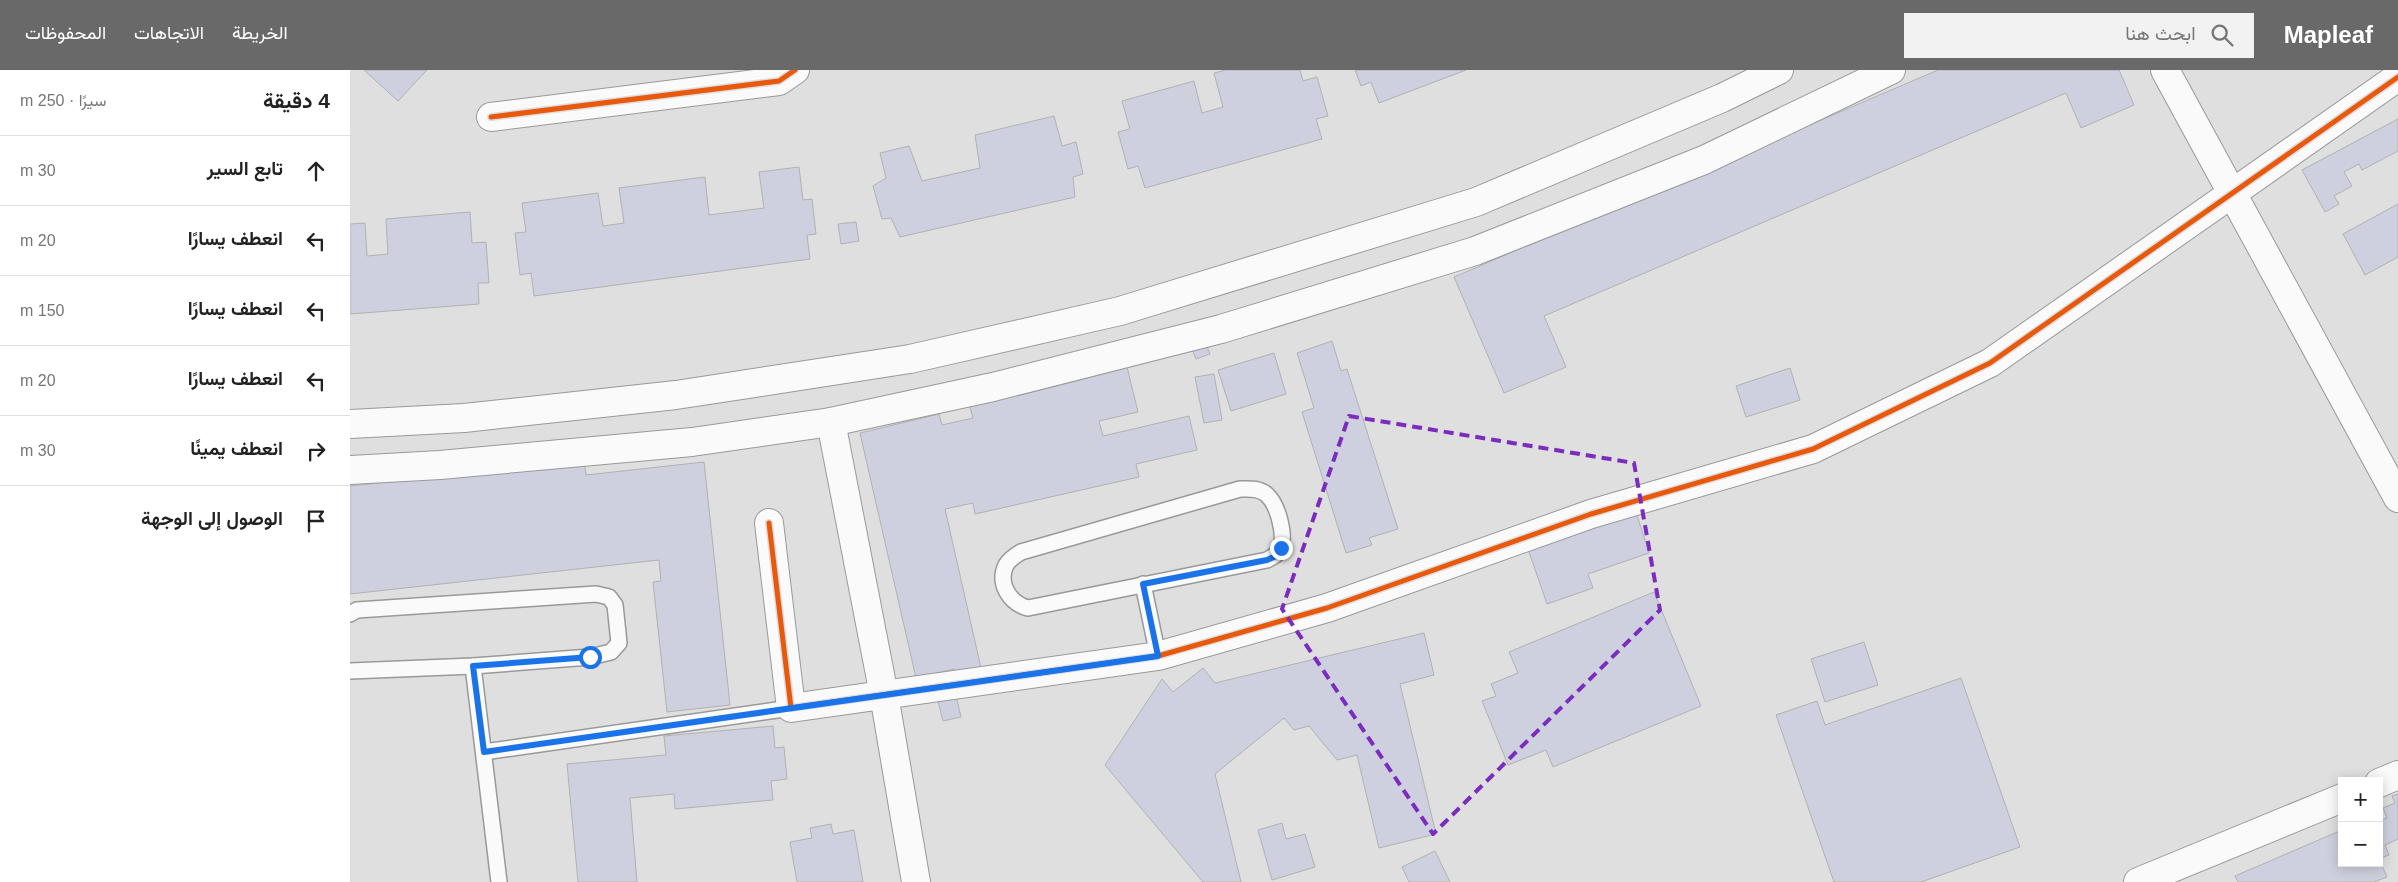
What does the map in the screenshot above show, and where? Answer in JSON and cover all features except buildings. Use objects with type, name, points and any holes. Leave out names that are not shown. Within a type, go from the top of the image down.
[{"type":"street","points":[[491,117],[779,81],[795,70]]},
{"type":"street","points":[[350,424],[464,418],[676,394],[910,359],[1120,311],[1476,202],[1722,98],[1779,70]]},
{"type":"street","points":[[350,470],[440,466],[683,443],[831,422],[993,387],[1221,329],[1475,250],[1704,160],[1891,70]]},
{"type":"street","points":[[2165,70],[2230,193],[2398,498]]},
{"type":"street","points":[[769,523],[791,708],[1158,656],[1327,608],[1591,514],[1813,450],[1990,363],[2398,77]]},
{"type":"street","points":[[831,422],[884,695],[916,882]]},
{"type":"street","points":[[2383,781],[2398,775]]},
{"type":"street","points":[[2138,882],[2338,800]]},
{"type":"lane","points":[[1240,489],[1256,489],[1267,495],[1276,508],[1282,538],[1281,548],[1276,556],[1267,560],[1143,584],[1028,608],[1018,605],[1011,600],[1006,590],[1003,576],[1006,564],[1012,558],[1035,546],[1240,489]]},
{"type":"lane","points":[[1143,584],[1158,656]]},
{"type":"lane","points":[[350,614],[358,610],[596,594],[609,597],[616,605],[619,644],[611,652],[590,657],[473,666],[350,671]]},
{"type":"lane","points":[[473,666],[499,882]]},
{"type":"lane","points":[[484,752],[791,708]]},
{"type":"highlighted area","points":[[1349,416],[1634,463],[1660,610],[1433,834],[1282,609]]},
{"type":"cycle path","points":[[491,117],[779,81],[795,70]]},
{"type":"cycle path","points":[[769,523],[791,708],[1158,656],[1327,608],[1591,514],[1813,449],[1990,363],[2398,77]]},
{"type":"route","points":[[590,657],[473,666],[484,752],[1158,656],[1143,584],[1267,560],[1276,556],[1281,548]]}]
